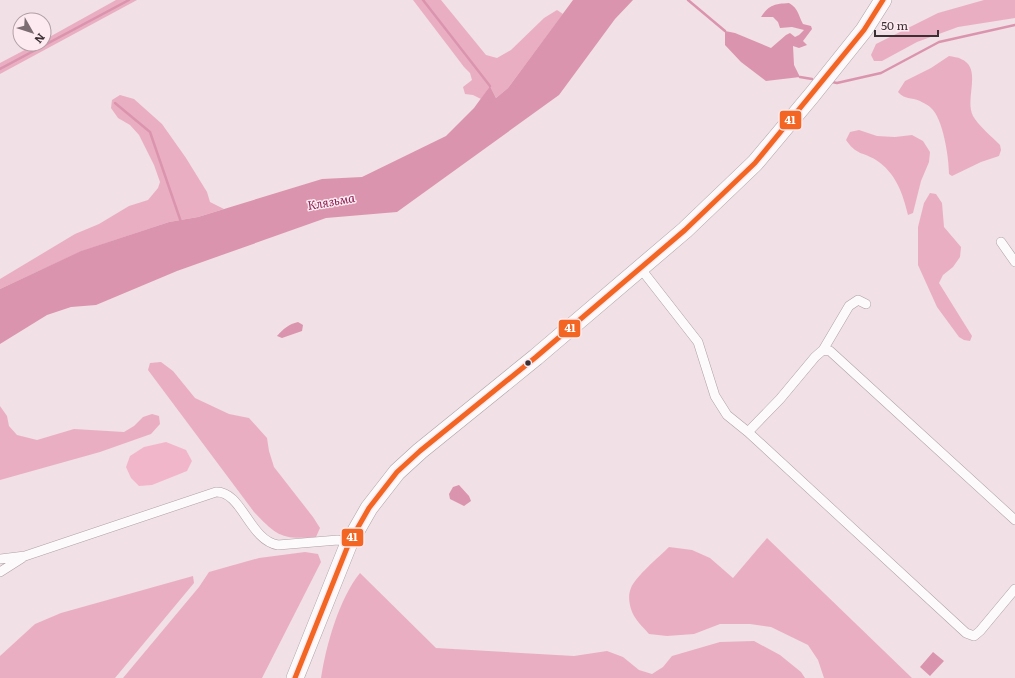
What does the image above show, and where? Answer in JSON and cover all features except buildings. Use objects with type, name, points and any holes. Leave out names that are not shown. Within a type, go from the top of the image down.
[{"type":"highway","points":[[295,678],[349,543],[369,508],[397,472],[420,451],[641,269],[685,230],[755,162],[817,89],[864,30],[884,0]]},
{"type":"street","points":[[1001,242],[1011,250],[1015,262]]},
{"type":"street","points":[[641,269],[698,342],[715,396],[727,415],[748,432],[966,633],[974,636],[980,631],[1015,589]]},
{"type":"street","points":[[748,432],[780,399],[815,357],[823,350],[849,306],[858,300],[866,304]]},
{"type":"street","points":[[823,350],[830,351],[1015,520]]},
{"type":"street","points":[[0,559],[25,556],[216,492],[222,492],[230,497],[263,539],[271,544],[278,545],[338,540],[349,543]]},
{"type":"street","points":[[0,572],[25,556]]},
{"type":"shaded area","points":[[116,0],[137,0],[52,46],[52,36]]},
{"type":"shaded area","points":[[413,0],[441,0],[486,55],[497,58],[511,50],[544,18],[557,10],[563,14],[508,88],[496,98],[490,86],[481,99],[473,95],[465,94],[463,87],[472,80],[470,73]]},
{"type":"shaded area","points":[[984,0],[1015,0],[1015,18],[958,27],[917,42],[882,61],[874,61],[871,55],[876,44],[938,13]]},
{"type":"shaded area","points":[[21,52],[41,52],[0,74],[0,63]]},
{"type":"shaded area","points":[[949,56],[961,59],[967,63],[971,69],[972,84],[970,101],[973,116],[975,120],[1000,145],[1001,150],[999,156],[981,162],[952,176],[949,174],[948,158],[942,129],[935,113],[930,107],[920,101],[903,96],[898,92],[905,81],[931,68]]},
{"type":"shaded area","points":[[120,95],[134,99],[162,124],[186,158],[207,192],[210,202],[224,209],[198,217],[169,222],[82,251],[0,289],[0,279],[75,234],[99,224],[129,206],[148,200],[158,188],[160,182],[154,165],[139,135],[130,125],[118,118],[111,108],[112,100]]},
{"type":"shaded area","points":[[859,130],[877,136],[895,137],[912,135],[923,141],[930,152],[929,162],[921,181],[913,213],[908,215],[898,184],[889,171],[876,160],[856,151],[846,140],[850,132]]},
{"type":"shaded area","points":[[930,193],[936,194],[942,203],[944,227],[961,247],[960,257],[953,267],[943,275],[939,283],[972,336],[970,341],[959,337],[937,307],[918,265],[918,227],[924,203]]},
{"type":"shaded area","points":[[161,362],[173,371],[195,398],[229,414],[249,418],[267,438],[274,467],[320,528],[316,537],[295,538],[281,535],[254,512],[148,370],[150,363]]},
{"type":"shaded area","points":[[0,406],[7,416],[9,426],[17,435],[37,440],[74,429],[124,432],[134,426],[143,417],[152,414],[159,416],[160,424],[151,434],[100,452],[0,480]]},
{"type":"shaded area","points":[[166,442],[186,450],[192,461],[187,471],[152,485],[139,486],[131,478],[126,467],[130,456],[144,447]]},
{"type":"shaded area","points":[[767,538],[912,678],[824,678],[818,660],[808,645],[771,627],[750,624],[720,624],[694,634],[667,636],[649,634],[634,616],[629,601],[629,593],[633,583],[669,547],[692,550],[710,558],[733,578]]},
{"type":"shaded area","points":[[305,552],[318,554],[321,562],[262,678],[123,678],[199,587],[209,572],[259,558]]},
{"type":"shaded area","points":[[360,573],[436,648],[574,656],[607,651],[623,657],[639,670],[652,674],[663,667],[672,656],[720,642],[754,641],[780,655],[801,672],[805,678],[321,678],[326,651],[334,623],[352,584]]},
{"type":"shaded area","points":[[193,576],[194,583],[115,678],[0,678],[0,656],[35,624],[61,613]]},
{"type":"water","name":"Клязьма","points":[[573,0],[633,0],[615,19],[559,95],[397,212],[326,218],[177,271],[96,305],[71,307],[47,315],[0,344],[0,289],[81,251],[169,222],[198,217],[322,179],[362,177],[446,136],[474,108],[490,86],[496,98],[508,88]]},
{"type":"water","points":[[789,3],[797,10],[803,24],[811,26],[812,29],[803,41],[807,45],[799,48],[793,46],[794,65],[800,77],[766,81],[741,62],[725,45],[725,31],[735,33],[771,48],[786,35],[790,33],[795,37],[804,30],[792,27],[780,28],[778,22],[773,17],[761,17],[772,6]]},
{"type":"water","points":[[298,322],[303,325],[302,331],[282,338],[277,336],[286,327]]},
{"type":"water","points":[[459,485],[469,496],[471,501],[464,506],[450,499],[449,494],[453,487]]},
{"type":"water","points":[[933,652],[944,661],[930,676],[920,667]]},
{"type":"waterway","points":[[0,69],[129,0]]},
{"type":"waterway","points":[[423,0],[490,86]]},
{"type":"waterway","points":[[688,0],[725,31]]},
{"type":"waterway","points":[[832,82],[837,83],[881,73],[939,42],[1015,25]]},
{"type":"waterway","points":[[800,77],[812,79]]},
{"type":"waterway","points":[[115,103],[150,132],[181,222]]},
{"type":"transit line","name":"41","points":[[295,678],[349,543],[369,508],[397,472],[420,451],[536,357],[685,230],[755,163],[864,30],[883,0]]}]
